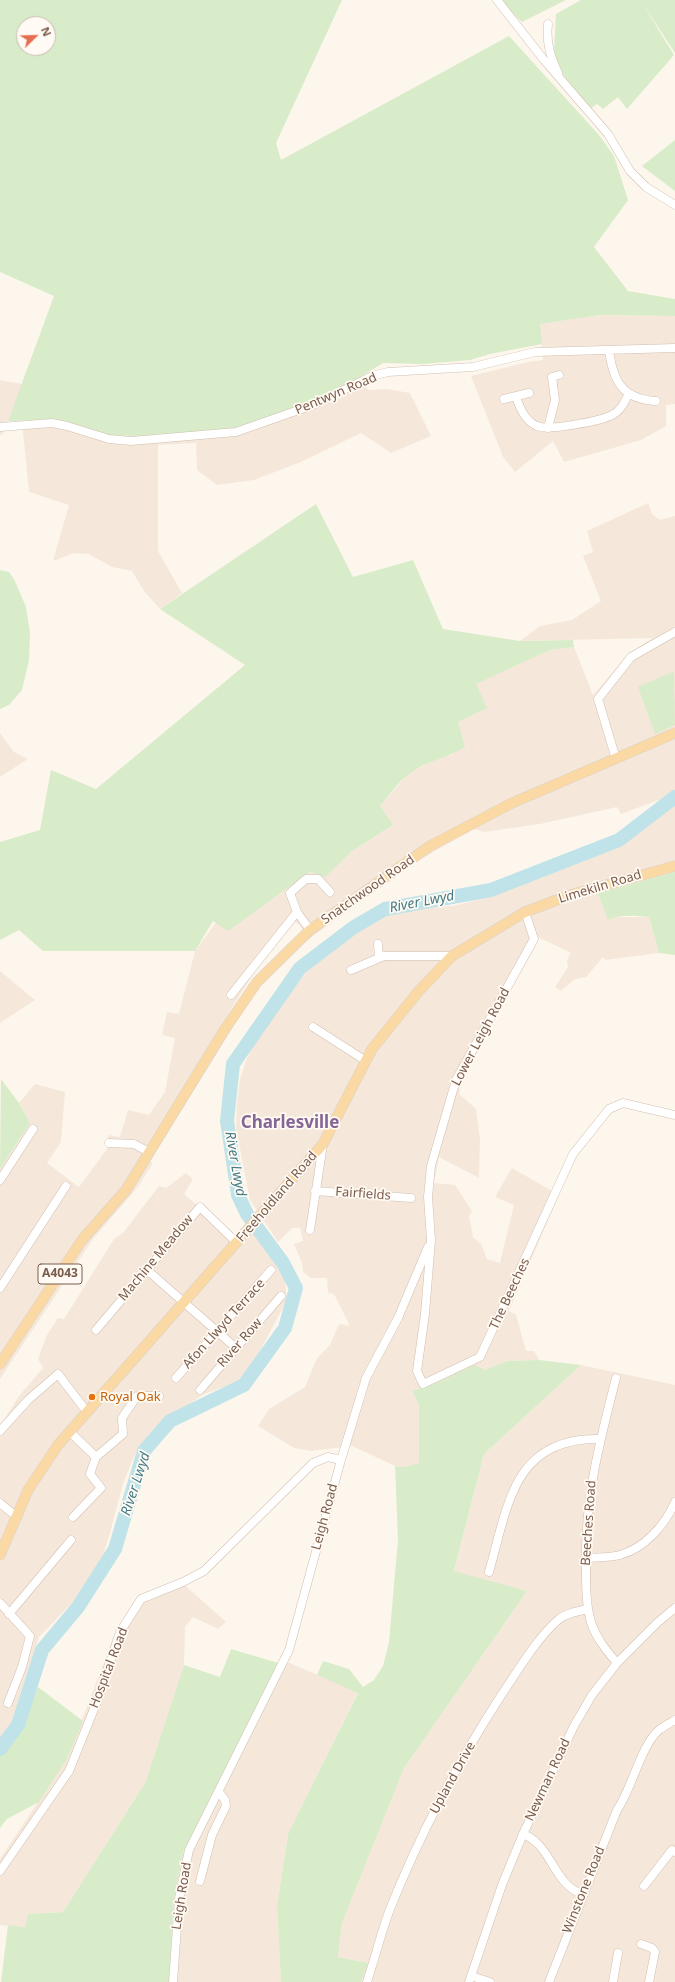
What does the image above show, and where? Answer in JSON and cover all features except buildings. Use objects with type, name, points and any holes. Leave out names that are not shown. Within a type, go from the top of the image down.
[{"type":"main road","name":"Snatchwood Road","points":[[149,1152],[225,1029],[257,982],[310,930],[430,846],[512,803],[675,733]]},
{"type":"main road","name":"Limekiln Road","points":[[525,912],[570,895],[675,866]]},
{"type":"main road","name":"Freeholdland Road","points":[[0,1555],[28,1490],[58,1445],[323,1144],[372,1049],[418,992],[452,956],[525,912]]},
{"type":"main road","name":"A4043","points":[[0,1364],[82,1240],[126,1190],[149,1152]]},
{"type":"street","points":[[498,0],[523,35],[608,134],[630,171],[646,187],[675,205]]},
{"type":"street","points":[[548,24],[546,38],[550,55],[558,72],[582,100],[583,105]]},
{"type":"street","name":"Pentwyn Road","points":[[0,427],[52,424],[67,426],[109,439],[131,441],[236,432],[313,405],[372,376],[388,372],[473,367],[535,352],[675,348]]},
{"type":"street","points":[[609,350],[615,379],[629,393],[645,400],[656,401]]},
{"type":"street","points":[[548,428],[555,400],[552,377],[559,375]]},
{"type":"street","points":[[516,397],[520,409],[529,420],[536,425],[548,428],[569,425],[612,415],[620,409],[629,393]]},
{"type":"street","points":[[504,399],[529,394]]},
{"type":"street","points":[[616,759],[598,699],[631,657],[675,632]]},
{"type":"street","points":[[310,930],[297,912],[290,893],[306,879],[318,880],[330,892]]},
{"type":"street","points":[[231,995],[297,912]]},
{"type":"street","name":"Lower Leigh Road","points":[[431,1240],[428,1198],[431,1166],[456,1080],[534,939],[525,912]]},
{"type":"street","points":[[378,944],[378,958]]},
{"type":"street","points":[[350,970],[384,956],[452,956]]},
{"type":"street","points":[[313,1027],[366,1061]]},
{"type":"street","name":"The Beeches","points":[[431,1240],[425,1314],[417,1371],[423,1384],[480,1358],[573,1154],[609,1109],[623,1104],[675,1115]]},
{"type":"street","points":[[0,1180],[33,1129]]},
{"type":"street","points":[[109,1142],[134,1144],[149,1152]]},
{"type":"street","points":[[310,1230],[323,1144]]},
{"type":"street","points":[[0,1288],[66,1186]]},
{"type":"street","name":"Fairfields","points":[[316,1190],[411,1198]]},
{"type":"street","name":"Machine Meadow","points":[[96,1330],[200,1207],[236,1242]]},
{"type":"street","name":"Leigh Road","points":[[173,1982],[179,1899],[190,1850],[289,1650],[341,1460],[366,1378],[398,1318],[431,1240]]},
{"type":"street","points":[[147,1270],[236,1348]]},
{"type":"street","name":"Afon Llwyd Terrace","points":[[176,1378],[216,1331],[272,1270]]},
{"type":"street","name":"River Row","points":[[200,1390],[281,1296]]},
{"type":"street","points":[[0,1431],[28,1400],[58,1374],[87,1412]]},
{"type":"street","name":"Beeches Road","points":[[616,1378],[600,1439],[589,1498],[586,1558],[588,1609],[596,1634],[603,1647],[617,1663]]},
{"type":"street","points":[[73,1517],[101,1488],[90,1474],[96,1457],[123,1434],[122,1418],[137,1396],[159,1396]]},
{"type":"street","points":[[70,1432],[96,1457]]},
{"type":"street","points":[[489,1572],[512,1492],[530,1464],[544,1452],[560,1444],[574,1440],[600,1439]]},
{"type":"street","name":"Hospital Road","points":[[0,1871],[69,1771],[96,1704],[120,1632],[141,1598],[184,1582],[204,1571],[313,1463],[328,1457],[341,1460]]},
{"type":"street","points":[[586,1558],[620,1555],[632,1550],[662,1525],[675,1502]]},
{"type":"street","points":[[0,1503],[16,1517]]},
{"type":"street","points":[[10,1614],[71,1540]]},
{"type":"street","points":[[0,1603],[30,1636],[22,1667],[8,1703]]},
{"type":"street","name":"Newman Road","points":[[470,1979],[502,1885],[523,1834],[574,1726],[592,1695],[617,1663],[653,1626],[675,1608]]},
{"type":"street","name":"Upland Drive","points":[[367,1982],[390,1910],[432,1815],[461,1762],[519,1668],[547,1633],[564,1616],[588,1609]]},
{"type":"street","name":"Winstone Road","points":[[549,1982],[582,1894],[617,1810],[624,1800],[651,1739],[659,1730],[675,1720]]},
{"type":"street","name":"Leigh Road","points":[[200,1881],[212,1835],[226,1806],[225,1800],[219,1792]]},
{"type":"street","points":[[523,1834],[538,1843],[566,1886],[574,1892],[582,1894]]},
{"type":"street","points":[[644,1886],[674,1849]]},
{"type":"street","points":[[641,1944],[652,1948],[655,1952],[649,1982]]},
{"type":"street","points":[[613,1982],[618,1953]]},
{"type":"street","points":[[470,1979],[490,1982]]},
{"type":"shaded area","points":[[600,315],[675,316],[675,404],[666,405],[666,426],[641,440],[564,462],[553,441],[515,472],[503,457],[471,376],[528,362],[543,360],[539,324]]},
{"type":"shaded area","points":[[361,375],[368,390],[387,389],[410,393],[431,436],[391,453],[361,433],[301,462],[254,480],[217,485],[197,470],[196,443],[158,445],[158,551],[182,593],[160,609],[144,591],[132,571],[112,567],[89,554],[74,553],[53,561],[69,505],[29,492],[22,421],[280,414],[340,389]]},
{"type":"shaded area","points":[[0,380],[22,384],[3,434],[0,435]]},
{"type":"shaded area","points":[[648,503],[652,514],[660,520],[675,516],[675,794],[621,814],[617,807],[540,824],[484,832],[474,829],[407,867],[309,939],[299,924],[294,922],[258,966],[141,1154],[153,1163],[137,1188],[93,1239],[0,1379],[0,1169],[30,1123],[19,1103],[35,1084],[65,1092],[61,1142],[47,1163],[79,1187],[107,1149],[108,1135],[120,1137],[128,1110],[149,1115],[165,1092],[175,1038],[162,1035],[167,1012],[179,1014],[195,951],[217,921],[228,930],[311,872],[325,876],[351,852],[392,826],[380,806],[408,774],[434,760],[453,754],[458,722],[475,684],[550,650],[574,647],[593,695],[629,653],[653,638],[520,641],[540,626],[572,620],[601,601],[583,556],[593,552],[587,531]]},
{"type":"shaded area","points":[[0,733],[14,752],[28,759],[0,777]]},
{"type":"shaded area","points":[[675,804],[675,872],[598,893],[615,917],[649,917],[659,953],[605,960],[603,957],[586,977],[575,979],[561,991],[555,987],[568,967],[567,960],[571,953],[538,937],[461,1083],[459,1094],[476,1109],[480,1139],[479,1178],[439,1157],[434,1183],[455,1185],[472,1211],[469,1216],[473,1237],[481,1244],[487,1259],[500,1263],[514,1205],[495,1197],[512,1168],[559,1195],[509,1311],[516,1315],[526,1351],[534,1351],[539,1360],[507,1361],[485,1370],[412,1391],[419,1406],[419,1463],[404,1467],[395,1466],[352,1446],[311,1451],[294,1448],[258,1426],[269,1409],[305,1387],[317,1358],[330,1345],[339,1324],[350,1326],[334,1294],[328,1293],[327,1278],[311,1278],[303,1272],[302,1263],[294,1244],[303,1241],[300,1228],[292,1228],[278,1242],[250,1200],[236,1128],[237,1104],[240,1079],[247,1058],[264,1027],[308,970],[352,930],[393,909],[453,906],[481,899],[503,889],[531,880],[617,844],[638,832],[668,807]]},
{"type":"shaded area","points":[[0,971],[35,1000],[0,1023]]},
{"type":"shaded area","points":[[186,1173],[193,1179],[184,1194],[234,1237],[248,1224],[284,1272],[287,1300],[246,1377],[232,1384],[204,1394],[164,1421],[149,1435],[135,1454],[123,1484],[99,1568],[71,1604],[39,1637],[10,1730],[0,1740],[0,1426],[19,1396],[43,1368],[38,1359],[47,1335],[58,1318],[64,1319],[114,1239],[123,1233],[159,1186],[166,1188]]},
{"type":"shaded area","points":[[581,1365],[675,1385],[675,1982],[361,1982],[368,1963],[338,1957],[342,1923],[404,1768],[527,1591],[454,1572],[484,1454]]},
{"type":"shaded area","points":[[179,1580],[226,1622],[218,1629],[193,1617],[185,1627],[184,1665],[145,1783],[63,1912],[28,1914],[25,1927],[0,1925],[0,1859],[67,1759],[115,1633],[132,1605],[144,1593]]},
{"type":"shaded area","points":[[280,1659],[358,1692],[288,1834],[277,1907],[281,1982],[169,1982],[174,1898],[183,1853]]},
{"type":"green space","points":[[0,0],[342,0],[276,143],[281,160],[509,36],[599,135],[614,156],[628,200],[594,247],[628,291],[675,299],[675,316],[600,315],[540,324],[542,344],[490,354],[470,360],[423,364],[383,363],[340,389],[280,414],[236,428],[154,436],[108,435],[51,420],[8,421],[54,296],[0,272]]},
{"type":"green space","points":[[498,0],[566,0],[522,22]]},
{"type":"green space","points":[[581,0],[675,0],[675,53],[641,1],[674,55],[627,109],[618,97],[603,109],[597,104],[590,109],[559,69],[554,51],[556,14]]},
{"type":"green space","points":[[675,140],[675,191],[642,166]]},
{"type":"green space","points":[[316,504],[353,577],[413,560],[443,629],[520,641],[573,640],[574,647],[550,650],[476,684],[487,708],[458,722],[465,747],[416,770],[405,777],[397,785],[380,806],[393,825],[351,852],[325,877],[310,872],[228,931],[213,921],[195,951],[43,951],[19,930],[0,940],[0,842],[40,830],[51,770],[96,789],[245,665],[160,609]]},
{"type":"green space","points":[[0,570],[9,572],[14,579],[26,607],[30,633],[29,660],[22,690],[9,705],[0,709]]},
{"type":"green space","points":[[674,671],[675,725],[655,734],[638,687]]},
{"type":"green space","points":[[675,872],[675,955],[659,953],[649,917],[623,916],[608,920],[598,893]]},
{"type":"green space","points":[[1,1079],[19,1103],[30,1123],[0,1169]]},
{"type":"green space","points":[[539,1360],[581,1365],[484,1454],[454,1571],[527,1591],[404,1768],[342,1923],[338,1957],[368,1963],[361,1982],[281,1982],[277,1907],[288,1834],[358,1693],[317,1675],[323,1661],[349,1669],[363,1687],[374,1680],[383,1666],[389,1642],[398,1539],[395,1466],[404,1467],[419,1463],[419,1406],[412,1391],[437,1383],[474,1365],[485,1370],[507,1361]]},
{"type":"green space","points":[[231,1649],[278,1663],[183,1853],[174,1898],[169,1982],[1,1982],[8,1925],[25,1927],[28,1914],[63,1912],[145,1783],[184,1665],[220,1677]]},
{"type":"green space","points":[[38,1687],[83,1721],[67,1759],[39,1802],[7,1819],[0,1828],[0,1756],[16,1739]]},
{"type":"waterway","name":"River Lwyd","points":[[0,1749],[18,1725],[42,1650],[78,1607],[115,1549],[144,1451],[170,1421],[244,1385],[285,1328],[296,1288],[283,1263],[247,1214],[238,1195],[227,1121],[233,1064],[300,968],[354,927],[385,909],[491,890],[619,840],[675,797]]},
{"type":"place","name":"Royal Oak","points":[[92,1397]]},
{"type":"district","name":"Charlesville","points":[[290,1123]]}]
